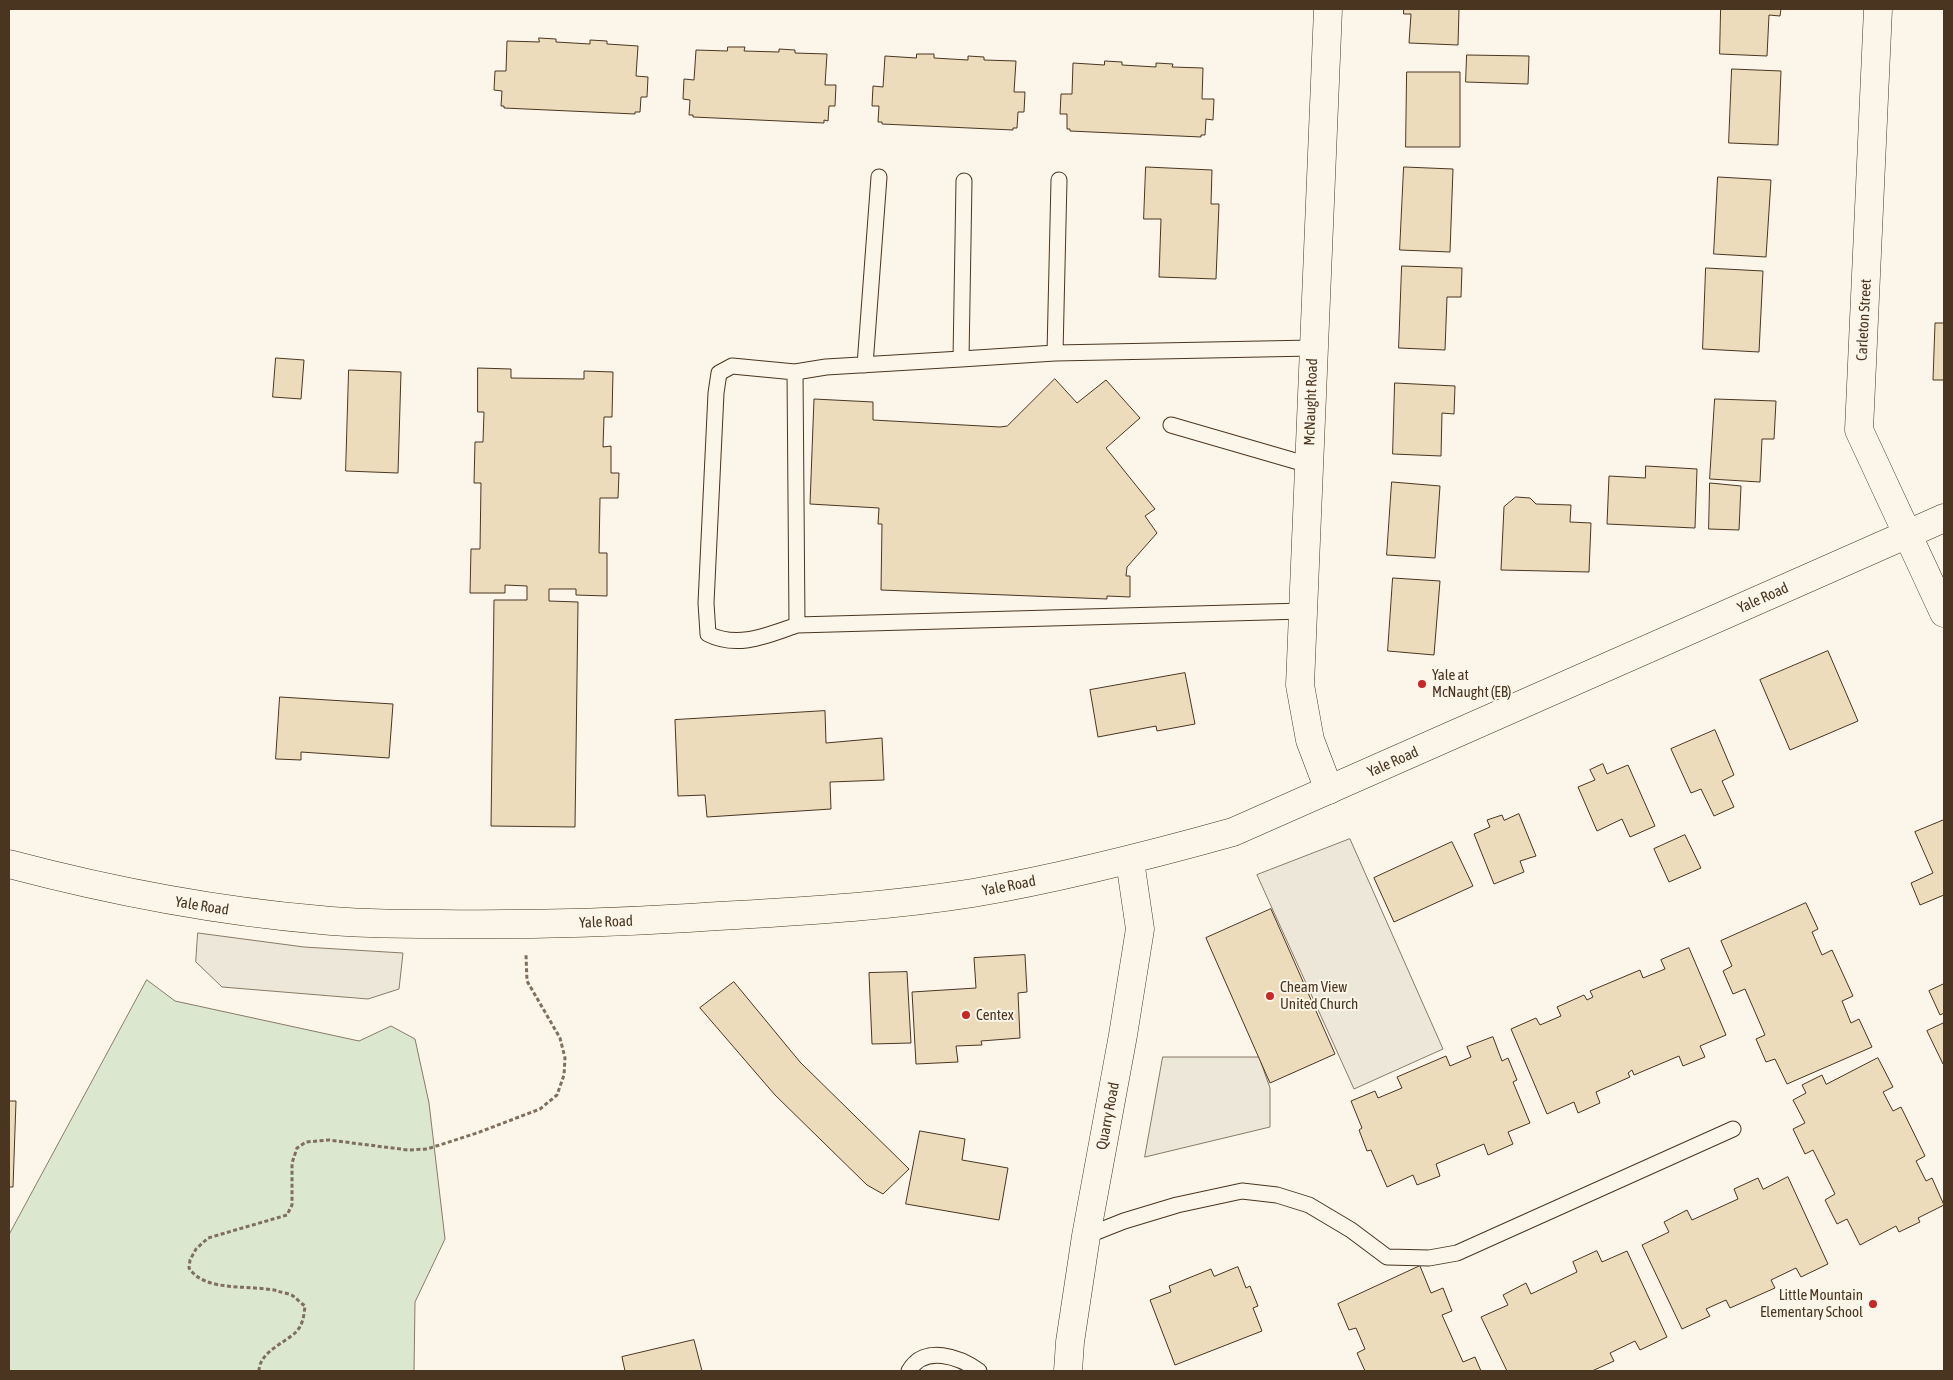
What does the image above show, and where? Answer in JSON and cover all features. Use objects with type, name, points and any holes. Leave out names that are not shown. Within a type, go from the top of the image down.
[{"type":"main road","name":"McNaught Road","points":[[1328,9],[1300,685],[1310,740],[1329,790]]},
{"type":"main road","name":"Carleton Street","points":[[1878,9],[1859,430],[1944,613]]},
{"type":"main road","name":"Yale Road","points":[[9,864],[90,885],[175,902],[323,921],[386,923],[524,924],[654,920],[894,903],[972,893],[1130,860],[1233,832],[1944,518]]},
{"type":"main road","name":"Quarry Road","points":[[1068,1371],[1070,1342],[1086,1236],[1123,1035],[1140,929],[1130,860]]},
{"type":"lane","points":[[865,365],[879,177]]},
{"type":"lane","points":[[1055,353],[1059,180]]},
{"type":"lane","points":[[961,359],[964,181]]},
{"type":"lane","points":[[1303,611],[797,625],[748,641],[720,641],[708,634],[706,603],[718,373],[732,366],[795,372],[826,366],[1055,353],[1313,348]]},
{"type":"lane","points":[[795,372],[797,625]]},
{"type":"lane","points":[[1171,425],[1308,465]]},
{"type":"lane","points":[[1086,1236],[1124,1221],[1177,1205],[1242,1191],[1277,1195],[1309,1205],[1351,1230],[1387,1257],[1429,1258],[1457,1253],[1733,1129]]},
{"type":"lane","points":[[909,1371],[921,1359],[944,1355],[958,1359],[979,1371]]},
{"type":"path","points":[[259,1371],[262,1361],[276,1346],[297,1332],[304,1317],[305,1306],[292,1295],[285,1293],[263,1288],[216,1285],[201,1280],[193,1275],[189,1268],[190,1260],[196,1249],[208,1238],[287,1215],[292,1205],[292,1163],[296,1148],[306,1142],[329,1140],[408,1150],[427,1149],[477,1133],[540,1109],[557,1095],[564,1075],[566,1058],[560,1038],[527,981],[524,924]]},
{"type":"green space","points":[[147,980],[175,1001],[359,1041],[391,1026],[415,1039],[429,1103],[445,1239],[415,1302],[414,1371],[9,1371],[9,1235]]},
{"type":"shaded area","points":[[1350,839],[1443,1049],[1354,1089],[1257,875]]},
{"type":"shaded area","points":[[198,933],[304,947],[403,953],[399,989],[368,999],[222,987],[196,962]]},
{"type":"shaded area","points":[[1163,1057],[1259,1057],[1270,1088],[1270,1127],[1145,1157]]},
{"type":"building","points":[[1404,9],[1459,9],[1458,45],[1409,43],[1411,14],[1404,14]]},
{"type":"building","points":[[1721,9],[1781,9],[1780,16],[1769,15],[1767,56],[1720,54]]},
{"type":"building","points":[[539,38],[556,39],[556,42],[590,44],[590,40],[607,41],[607,44],[638,46],[636,76],[648,77],[647,97],[641,97],[640,112],[635,112],[635,114],[504,108],[504,106],[501,106],[502,91],[494,90],[495,71],[506,71],[507,41],[539,42]]},
{"type":"building","points":[[728,47],[745,47],[744,51],[779,52],[779,49],[795,50],[795,53],[827,54],[825,85],[836,85],[835,106],[829,106],[828,121],[824,120],[824,123],[693,117],[693,115],[689,115],[690,100],[683,99],[684,79],[694,80],[696,50],[727,51]]},
{"type":"building","points":[[917,54],[934,54],[934,58],[968,60],[968,56],[984,57],[984,60],[1016,61],[1014,92],[1025,92],[1024,112],[1018,112],[1017,128],[1013,128],[1013,130],[882,124],[882,122],[878,122],[879,106],[872,106],[873,86],[883,87],[885,56],[916,58]]},
{"type":"building","points":[[1467,55],[1529,56],[1528,84],[1466,82]]},
{"type":"building","points":[[1105,61],[1122,62],[1122,65],[1156,67],[1156,63],[1173,64],[1172,67],[1203,68],[1202,99],[1214,99],[1213,120],[1206,119],[1205,135],[1201,135],[1201,137],[1070,131],[1070,129],[1067,129],[1067,114],[1060,114],[1061,94],[1072,94],[1073,63],[1104,65]]},
{"type":"building","points":[[1732,69],[1781,71],[1778,145],[1729,143]]},
{"type":"building","points":[[1407,72],[1460,72],[1460,147],[1406,147]]},
{"type":"building","points":[[1146,167],[1212,170],[1211,204],[1219,204],[1216,279],[1159,277],[1161,219],[1144,219]]},
{"type":"building","points":[[1404,167],[1453,169],[1450,252],[1400,250]]},
{"type":"building","points":[[1718,177],[1771,180],[1766,257],[1714,254]]},
{"type":"building","points":[[1402,266],[1462,268],[1461,297],[1447,297],[1445,350],[1399,348]]},
{"type":"building","points":[[1706,268],[1763,271],[1759,352],[1703,349]]},
{"type":"building","points":[[1935,323],[1944,323],[1944,380],[1933,380]]},
{"type":"building","points":[[276,358],[304,360],[301,399],[273,397]]},
{"type":"building","points":[[478,368],[511,369],[511,378],[584,379],[584,371],[613,372],[612,417],[604,417],[603,447],[611,446],[611,473],[619,473],[618,498],[600,498],[599,553],[607,553],[607,596],[576,595],[576,589],[549,589],[549,601],[578,602],[575,827],[491,826],[494,600],[527,600],[527,586],[505,585],[505,593],[470,593],[471,549],[480,549],[481,483],[474,483],[475,442],[483,442],[484,412],[478,412]]},
{"type":"building","points":[[349,370],[401,372],[398,473],[346,471]]},
{"type":"building","points":[[1055,379],[1077,403],[1106,380],[1140,418],[1106,448],[1155,509],[1145,516],[1157,533],[1127,567],[1126,576],[1130,576],[1130,597],[1107,596],[1107,599],[881,590],[882,524],[878,524],[879,508],[810,504],[814,399],[873,402],[873,420],[1000,427],[1007,426]]},
{"type":"building","points":[[1395,383],[1455,386],[1454,414],[1442,413],[1441,456],[1393,454]]},
{"type":"building","points":[[1715,399],[1776,401],[1774,439],[1762,439],[1760,482],[1710,479]]},
{"type":"building","points":[[1646,466],[1697,469],[1695,528],[1607,524],[1609,476],[1645,478]]},
{"type":"building","points":[[1392,482],[1440,486],[1435,558],[1387,555]]},
{"type":"building","points":[[1710,483],[1741,486],[1739,530],[1709,529]]},
{"type":"building","points":[[1516,497],[1530,498],[1536,504],[1571,505],[1570,522],[1591,523],[1589,572],[1501,570],[1504,507]]},
{"type":"building","points":[[1393,578],[1440,581],[1434,655],[1388,651]]},
{"type":"building","points":[[1828,651],[1858,721],[1790,750],[1760,680]]},
{"type":"building","points":[[1185,673],[1195,724],[1157,731],[1156,726],[1098,737],[1090,690]]},
{"type":"building","points":[[280,697],[393,704],[389,758],[301,752],[301,760],[276,759]]},
{"type":"building","points":[[825,711],[826,743],[882,738],[884,780],[830,782],[831,809],[707,817],[705,795],[678,796],[675,720]]},
{"type":"building","points":[[1715,730],[1734,775],[1722,781],[1734,807],[1714,816],[1701,789],[1691,793],[1671,749]]},
{"type":"building","points":[[1603,764],[1607,774],[1628,765],[1655,826],[1630,837],[1622,819],[1597,831],[1578,787],[1595,780],[1590,770]]},
{"type":"building","points":[[1519,814],[1536,856],[1520,861],[1524,872],[1494,884],[1474,834],[1490,827],[1487,820],[1502,815],[1504,820]]},
{"type":"building","points":[[1944,820],[1944,895],[1920,905],[1911,883],[1933,873],[1915,832]]},
{"type":"building","points":[[1685,835],[1701,868],[1669,882],[1654,849]]},
{"type":"building","points":[[1452,842],[1473,886],[1394,922],[1374,878]]},
{"type":"building","points":[[1806,903],[1818,929],[1812,932],[1822,955],[1832,950],[1853,996],[1842,1001],[1851,1023],[1859,1019],[1872,1047],[1787,1084],[1775,1059],[1766,1062],[1756,1039],[1765,1035],[1745,989],[1733,994],[1723,971],[1732,966],[1721,941]]},
{"type":"building","name":"Cheam View United Church","points":[[1271,909],[1335,1054],[1270,1083],[1206,938]]},
{"type":"building","points":[[1689,948],[1726,1035],[1700,1046],[1705,1057],[1683,1066],[1679,1056],[1634,1075],[1632,1070],[1628,1073],[1630,1077],[1596,1092],[1600,1103],[1578,1113],[1574,1102],[1547,1114],[1511,1029],[1536,1018],[1540,1025],[1561,1016],[1557,1007],[1584,995],[1587,1000],[1593,997],[1590,991],[1640,970],[1643,978],[1665,969],[1661,960]]},
{"type":"building","name":"Centex","points":[[1025,955],[1027,992],[1018,993],[1020,1038],[981,1041],[982,1045],[956,1046],[958,1062],[916,1064],[912,992],[976,988],[974,958]]},
{"type":"building","points":[[907,972],[911,1043],[872,1044],[869,973]]},
{"type":"building","points":[[734,982],[800,1062],[909,1169],[883,1194],[867,1185],[775,1095],[700,1008]]},
{"type":"building","points":[[1944,984],[1944,1013],[1940,1015],[1929,991]]},
{"type":"building","points":[[1944,1023],[1944,1063],[1943,1064],[1927,1031]]},
{"type":"building","points":[[1493,1037],[1502,1061],[1508,1058],[1517,1080],[1513,1082],[1530,1123],[1508,1132],[1513,1144],[1488,1155],[1484,1144],[1436,1164],[1440,1176],[1417,1185],[1413,1175],[1387,1187],[1371,1150],[1367,1151],[1359,1130],[1362,1128],[1351,1101],[1375,1091],[1378,1098],[1402,1088],[1397,1077],[1446,1056],[1450,1066],[1471,1057],[1467,1047]]},
{"type":"building","points":[[1878,1058],[1893,1087],[1883,1092],[1893,1111],[1901,1107],[1925,1156],[1916,1161],[1926,1181],[1932,1178],[1944,1205],[1918,1218],[1920,1222],[1899,1232],[1896,1226],[1860,1245],[1847,1219],[1837,1224],[1825,1200],[1835,1194],[1813,1150],[1805,1154],[1793,1129],[1805,1123],[1793,1100],[1806,1093],[1802,1085],[1822,1075],[1826,1084]]},
{"type":"building","points":[[9,1101],[16,1101],[13,1187],[9,1187]]},
{"type":"building","points":[[920,1131],[965,1139],[962,1160],[1008,1168],[999,1220],[906,1204]]},
{"type":"building","points":[[1788,1177],[1828,1264],[1801,1277],[1796,1268],[1771,1280],[1775,1288],[1730,1308],[1726,1300],[1706,1309],[1710,1316],[1682,1329],[1642,1245],[1669,1232],[1664,1222],[1687,1210],[1692,1220],[1738,1199],[1734,1189],[1758,1178],[1763,1189]]},
{"type":"building","points":[[1597,1251],[1602,1262],[1627,1251],[1667,1337],[1640,1350],[1635,1341],[1610,1353],[1614,1361],[1592,1371],[1507,1371],[1481,1317],[1508,1305],[1503,1295],[1526,1283],[1531,1294],[1577,1272],[1573,1262]]},
{"type":"building","points":[[1420,1266],[1431,1293],[1443,1288],[1452,1311],[1442,1315],[1463,1362],[1475,1357],[1481,1371],[1365,1371],[1357,1353],[1365,1349],[1356,1328],[1349,1330],[1338,1304]]},
{"type":"building","points":[[1238,1267],[1246,1288],[1250,1286],[1258,1306],[1253,1308],[1262,1331],[1175,1365],[1150,1300],[1171,1292],[1169,1286],[1211,1269],[1214,1276]]},
{"type":"building","points":[[694,1340],[702,1371],[625,1371],[622,1357]]},
{"type":"place","name":"Yale at McNaught (EB)","points":[[1422,684]]},
{"type":"place","name":"Cheam View United Church","points":[[1270,996]]},
{"type":"place","name":"Centex","points":[[966,1015]]},
{"type":"place","name":"Little Mountain Elementary School","points":[[1873,1304]]}]
